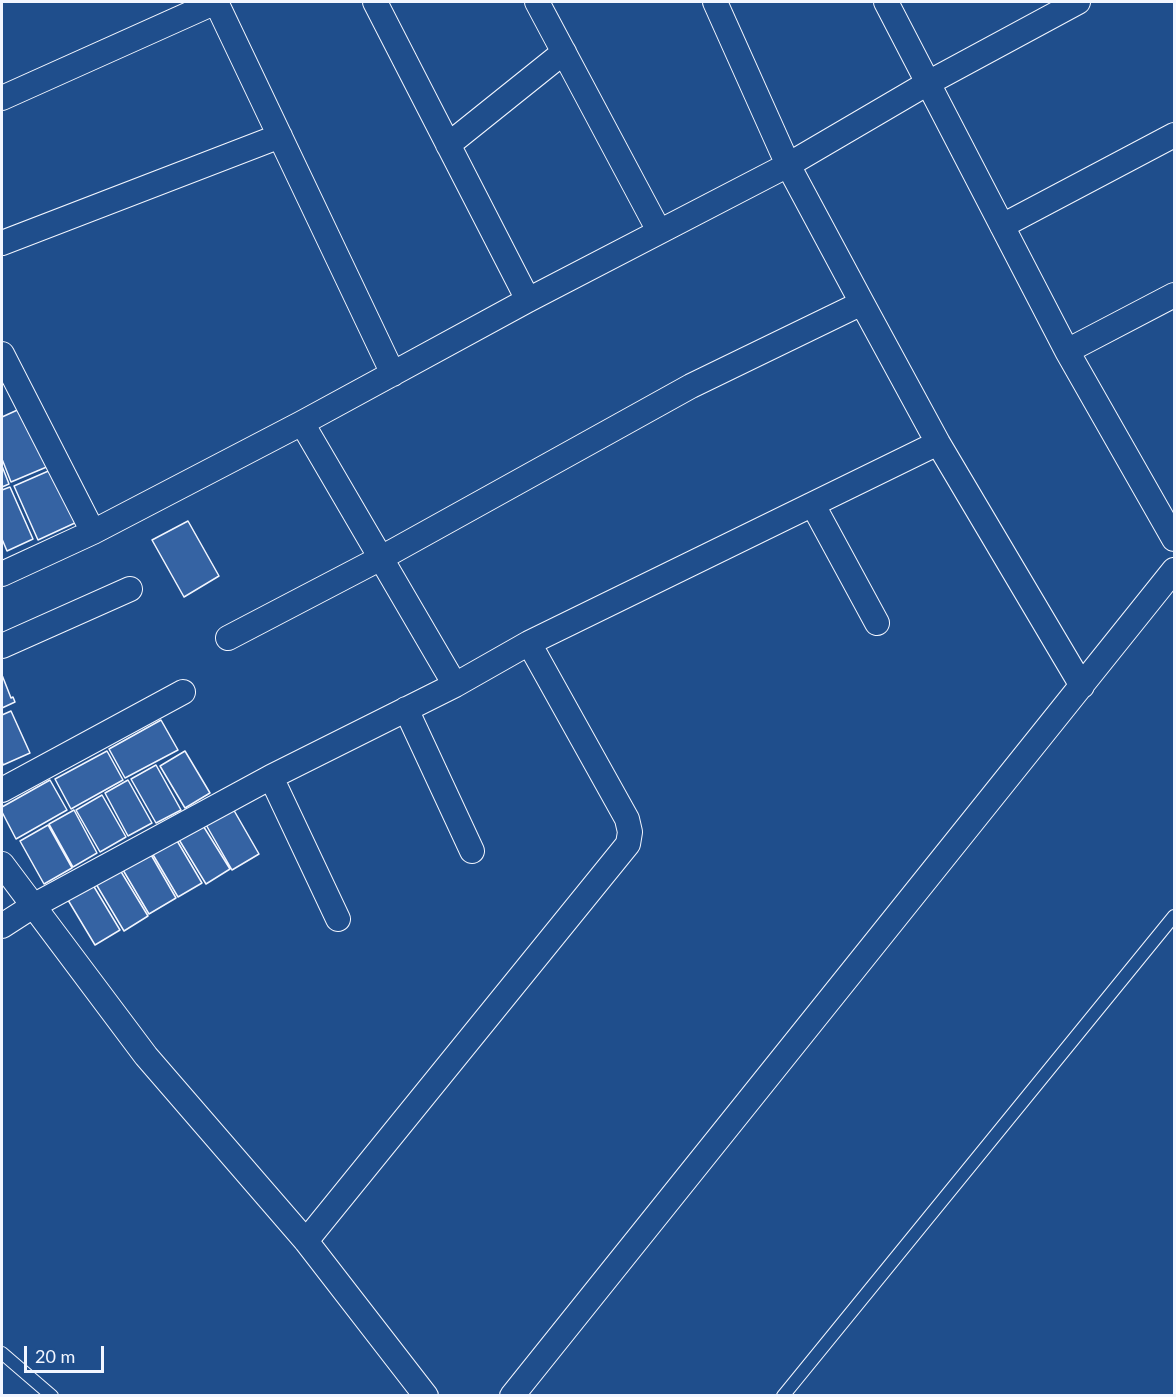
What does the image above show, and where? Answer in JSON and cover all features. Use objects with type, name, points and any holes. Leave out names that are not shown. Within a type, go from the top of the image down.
[{"type":"street","points":[[2,98],[216,2],[393,374]]},
{"type":"street","points":[[375,2],[528,300]]},
{"type":"street","points":[[537,2],[659,231]]},
{"type":"street","points":[[715,2],[788,165],[862,303],[938,443],[1082,686]]},
{"type":"street","points":[[886,2],[1067,351],[1174,539]]},
{"type":"street","points":[[2,574],[93,532],[302,423],[528,300],[788,165],[928,83],[1078,2]]},
{"type":"street","points":[[448,145],[564,52]]},
{"type":"street","points":[[1002,226],[1174,135]]},
{"type":"street","points":[[2,243],[280,136]]},
{"type":"street","points":[[1067,351],[1174,295]]},
{"type":"street","points":[[228,638],[381,558],[691,387],[862,303]]},
{"type":"street","points":[[2,354],[10,394],[93,532]]},
{"type":"street","points":[[302,423],[455,685]]},
{"type":"street","points":[[2,926],[33,906],[271,777],[455,685],[529,643],[938,443]]},
{"type":"street","points":[[813,505],[877,623]]},
{"type":"street","points":[[512,1395],[1174,570]]},
{"type":"street","points":[[2,646],[130,589]]},
{"type":"street","points":[[306,1241],[628,844],[630,832],[627,819],[529,643]]},
{"type":"street","points":[[2,790],[183,692]]},
{"type":"street","points":[[406,709],[472,851]]},
{"type":"street","points":[[271,777],[338,919]]},
{"type":"street","points":[[2,864],[146,1056],[306,1241],[426,1395]]},
{"type":"lane","points":[[783,1395],[1174,916]]},
{"type":"lane","points":[[2,1353],[51,1395]]},
{"type":"building","points":[[24,407],[49,466],[11,482],[2,459],[2,417]]},
{"type":"building","points":[[2,466],[9,484],[2,487]]},
{"type":"building","points":[[53,469],[77,522],[38,540],[14,486]]},
{"type":"building","points":[[10,487],[33,539],[7,551],[2,539],[2,490]]},
{"type":"building","points":[[188,521],[219,576],[184,597],[152,540]]},
{"type":"building","points":[[2,675],[11,698],[13,697],[15,702],[2,708]]},
{"type":"building","points":[[11,711],[30,753],[3,765],[2,715]]},
{"type":"building","points":[[161,720],[178,750],[125,778],[109,749]]},
{"type":"building","points":[[107,751],[123,780],[71,809],[55,779]]},
{"type":"building","points":[[185,751],[210,793],[185,808],[160,766]]},
{"type":"building","points":[[156,765],[181,810],[156,823],[131,779]]},
{"type":"building","points":[[50,780],[67,810],[16,839],[2,812],[2,807]]},
{"type":"building","points":[[128,780],[152,823],[128,836],[105,793]]},
{"type":"building","points":[[102,795],[126,837],[100,852],[76,810]]},
{"type":"building","points":[[232,807],[259,854],[232,870],[205,823]]},
{"type":"building","points":[[74,810],[97,853],[73,867],[49,824]]},
{"type":"building","points":[[202,824],[230,869],[206,884],[178,838]]},
{"type":"building","points":[[48,825],[72,868],[44,884],[20,841]]},
{"type":"building","points":[[176,839],[202,883],[178,897],[152,853]]},
{"type":"building","points":[[150,853],[176,898],[149,914],[123,870]]},
{"type":"building","points":[[120,870],[148,916],[124,931],[96,884]]},
{"type":"building","points":[[93,885],[120,930],[95,945],[68,900]]}]
